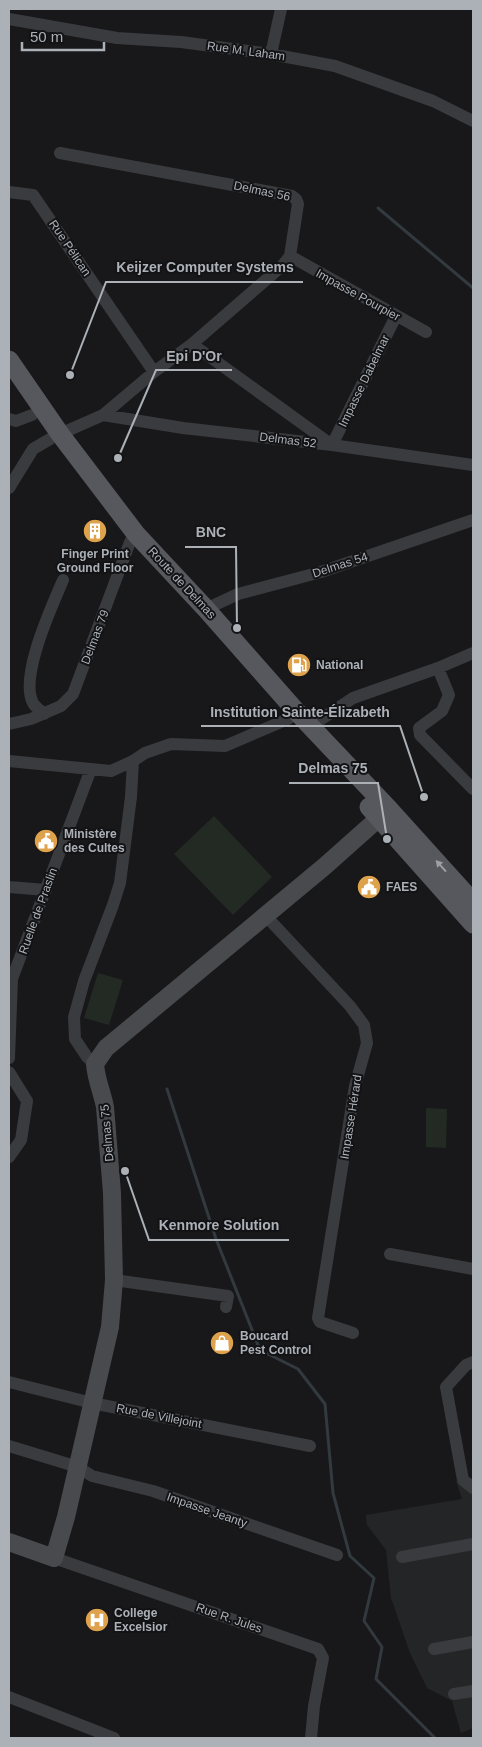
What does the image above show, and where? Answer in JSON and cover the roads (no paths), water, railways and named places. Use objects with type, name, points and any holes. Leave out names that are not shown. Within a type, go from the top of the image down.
[{"type":"main road","name":"Route de Delmas","points":[[9,360],[55,437],[133,538],[292,715],[385,814],[473,902]]},
{"type":"main road","name":"Route de Delmas","points":[[9,382],[32,415],[55,437]]},
{"type":"main road","name":"Route de Delmas","points":[[133,538],[206,609],[248,658],[292,715],[311,726],[385,814],[473,924]]},
{"type":"street","points":[[271,54],[281,9]]},
{"type":"street","name":"Rue M. Laham","points":[[9,18],[117,38],[181,42],[271,54],[335,66],[433,101],[473,121]]},
{"type":"street","name":"Delmas 56","points":[[60,153],[292,196],[298,204],[290,256]]},
{"type":"street","name":"Rue Pélican","points":[[9,192],[34,195],[154,372]]},
{"type":"street","points":[[9,488],[33,449],[103,415],[154,372],[192,344],[282,266],[290,256]]},
{"type":"street","name":"Impasse Pourpier","points":[[290,256],[426,332]]},
{"type":"street","name":"Impasse Dabelmar","points":[[332,445],[396,316]]},
{"type":"street","points":[[192,344],[332,445]]},
{"type":"street","points":[[9,419],[16,421],[32,415]]},
{"type":"street","name":"Delmas 52","points":[[103,415],[183,428],[332,445],[473,465]]},
{"type":"street","name":"Delmas 54","points":[[206,609],[238,594],[321,572],[473,520]]},
{"type":"street","name":"Delmas 79","points":[[9,724],[44,714],[61,706],[73,694],[133,538]]},
{"type":"street","points":[[44,714],[33,704],[29,690],[31,670],[63,580]]},
{"type":"street","points":[[311,726],[353,698],[438,668],[473,653]]},
{"type":"street","points":[[438,668],[449,695],[442,711],[419,728],[420,735],[473,789]]},
{"type":"street","points":[[9,761],[91,768],[111,772],[145,753],[171,744],[224,746],[292,715]]},
{"type":"street","points":[[133,761],[131,797],[120,884],[84,980],[74,1017],[75,1039],[94,1064],[106,1048],[385,814]]},
{"type":"street","name":"Ruelle de Praslin","points":[[9,1058],[12,979],[91,768]]},
{"type":"street","points":[[9,887],[46,890]]},
{"type":"street","name":"Impasse Hérard","points":[[265,915],[350,1006],[364,1025],[367,1043],[355,1086],[318,1318],[320,1322],[353,1333]]},
{"type":"street","name":"Delmas 75","points":[[54,1558],[78,1467],[110,1327],[114,1280],[112,1192],[105,1107],[102,1092],[96,1078],[94,1064]]},
{"type":"street","points":[[9,1072],[27,1101],[21,1140],[9,1157]]},
{"type":"street","points":[[390,1254],[473,1269]]},
{"type":"street","points":[[114,1280],[228,1296],[226,1307]]},
{"type":"street","points":[[473,1362],[466,1365],[446,1387],[463,1480],[473,1488]]},
{"type":"street","name":"Rue de Villejoint","points":[[9,1382],[92,1403],[310,1446]]},
{"type":"street","name":"Impasse Jeanty","points":[[9,1446],[78,1467],[92,1476],[153,1491],[337,1554]]},
{"type":"street","points":[[9,1542],[54,1558]]},
{"type":"street","points":[[402,1557],[473,1544]]},
{"type":"street","name":"Rue R. Jules","points":[[54,1558],[318,1649],[323,1658],[314,1706],[311,1738]]},
{"type":"street","points":[[434,1649],[473,1642]]},
{"type":"street","points":[[454,1694],[473,1691]]},
{"type":"street","points":[[9,1697],[114,1738]]},
{"type":"waterway","points":[[378,208],[473,288]]},
{"type":"waterway","points":[[167,1089],[216,1239],[260,1350],[298,1369],[325,1404],[333,1493],[350,1556],[374,1578],[364,1621],[382,1647],[376,1679],[435,1738]]},
{"type":"place","name":"Keijzer Computer Systems","points":[[70,375]]},
{"type":"place","name":"Epi D'Or","points":[[118,458]]},
{"type":"place","name":"Finger Print Ground Floor","points":[[95,531]]},
{"type":"place","name":"BNC","points":[[237,628]]},
{"type":"place","name":"National","points":[[299,665]]},
{"type":"place","name":"Institution Sainte-Élizabeth","points":[[424,797]]},
{"type":"place","name":"Delmas 75","points":[[387,839]]},
{"type":"place","name":"Ministère des Cultes","points":[[46,841]]},
{"type":"place","name":"FAES","points":[[369,887]]},
{"type":"place","name":"Kenmore Solution","points":[[125,1171]]},
{"type":"place","name":"Boucard Pest Control","points":[[222,1343]]},
{"type":"place","name":"College Excelsior","points":[[97,1620]]}]
